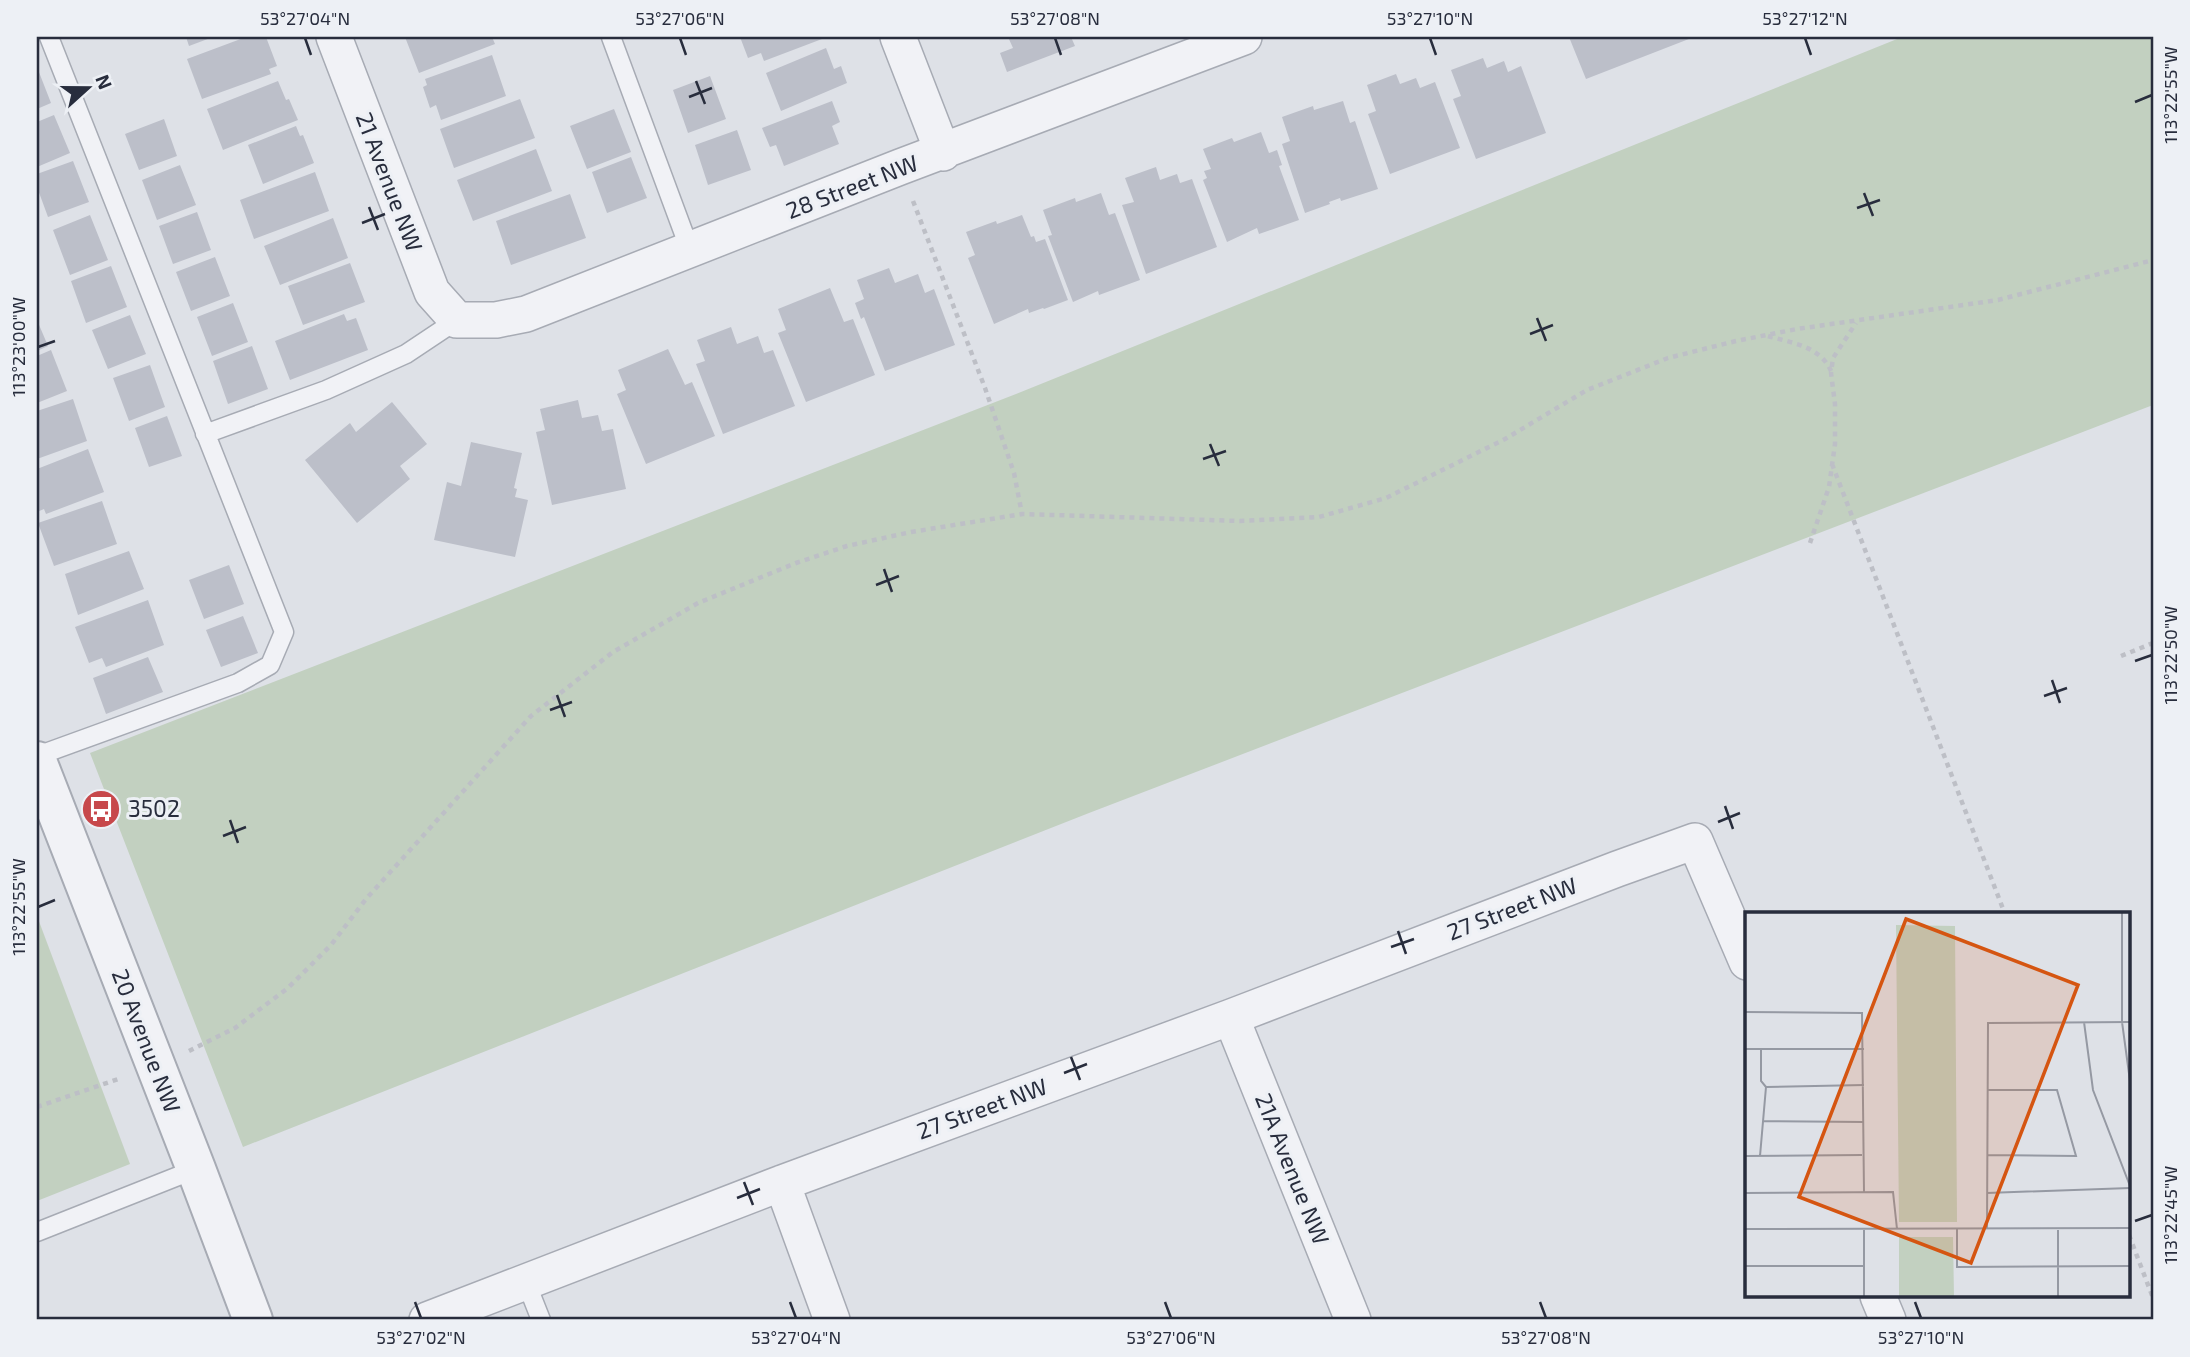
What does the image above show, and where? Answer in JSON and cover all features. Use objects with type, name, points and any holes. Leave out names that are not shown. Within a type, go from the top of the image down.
[{"type":"street","name":"21 Avenue NW","points":[[334,37],[432,292],[457,320]]},
{"type":"street","points":[[898,37],[943,153]]},
{"type":"street","name":"28 Street NW","points":[[457,320],[496,320],[526,314],[900,167],[943,153],[1183,48],[1244,37]]},
{"type":"street","name":"20 Avenue NW","points":[[37,761],[253,1320]]},
{"type":"street","name":"27 Street NW","points":[[426,1320],[782,1183],[1695,841],[1745,957]]},
{"type":"street","name":"21A Avenue NW","points":[[1231,1017],[1353,1320]]},
{"type":"street","points":[[782,1183],[832,1320]]},
{"type":"street","points":[[1879,1298],[1888,1320]]},
{"type":"lane","points":[[37,756],[238,683],[270,665],[284,632],[49,37]]},
{"type":"lane","points":[[611,37],[690,250]]},
{"type":"lane","points":[[205,434],[326,390],[406,354],[457,320]]},
{"type":"lane","points":[[37,1232],[196,1169]]},
{"type":"lane","points":[[526,1282],[541,1320]]},
{"type":"path","points":[[900,167],[985,388],[1014,473],[1022,514]]},
{"type":"path","points":[[188,1052],[235,1028],[288,988],[331,945],[366,899],[531,716],[612,652],[698,603],[796,563],[860,543],[1022,514],[1240,521],[1319,517],[1386,498],[1505,439],[1599,386],[1668,358],[1797,329],[1998,300],[2153,260]]},
{"type":"path","points":[[1831,373],[1833,358],[1856,322]]},
{"type":"path","points":[[1768,335],[1810,349],[1826,360],[1831,373],[1835,404],[1832,464],[1829,487],[1810,543]]},
{"type":"path","points":[[1832,464],[2005,912]]},
{"type":"path","points":[[2121,656],[2153,643]]},
{"type":"path","points":[[37,1107],[127,1077]]},
{"type":"path","points":[[2130,1238],[2153,1298]]},
{"type":"green space","points":[[1902,37],[2153,37],[2153,405],[1089,813],[243,1147],[90,753],[1016,394]]},
{"type":"green space","points":[[37,916],[130,1164],[37,1201]]},
{"type":"building","points":[[186,37],[213,37],[189,46]]},
{"type":"building","points":[[246,37],[266,37],[277,66],[269,69],[271,74],[202,99],[187,59]]},
{"type":"building","points":[[405,37],[492,37],[495,44],[419,73]]},
{"type":"building","points":[[740,37],[822,39],[764,61],[761,53],[748,58]]},
{"type":"building","points":[[1008,37],[1071,37],[1075,46],[1007,72],[1000,53],[1013,48]]},
{"type":"building","points":[[1569,37],[1694,37],[1586,79]]},
{"type":"building","points":[[826,48],[834,69],[841,66],[847,83],[781,111],[766,73]]},
{"type":"building","points":[[492,55],[506,96],[441,120],[436,105],[430,108],[423,87],[427,85],[425,79]]},
{"type":"building","points":[[1483,58],[1487,68],[1504,61],[1508,72],[1521,66],[1546,133],[1476,159],[1453,99],[1461,96],[1451,70]]},
{"type":"building","points":[[37,67],[51,103],[37,109]]},
{"type":"building","points":[[1396,74],[1400,84],[1416,78],[1420,88],[1435,82],[1460,148],[1390,174],[1368,114],[1376,111],[1367,85]]},
{"type":"building","points":[[710,76],[726,119],[688,133],[673,90]]},
{"type":"building","points":[[278,81],[298,120],[223,150],[207,109]]},
{"type":"building","points":[[520,99],[535,138],[454,168],[440,129]]},
{"type":"building","points":[[832,101],[840,122],[832,126],[839,144],[784,166],[776,145],[770,147],[762,128]]},
{"type":"building","points":[[1343,101],[1350,123],[1355,121],[1378,189],[1341,201],[1340,198],[1305,213],[1282,144],[1290,141],[1282,117],[1313,106],[1314,110]]},
{"type":"building","points":[[614,109],[631,152],[587,169],[570,126]]},
{"type":"building","points":[[54,115],[70,153],[37,167],[37,122]]},
{"type":"building","points":[[164,119],[177,156],[139,170],[125,134]]},
{"type":"building","points":[[296,126],[300,136],[303,135],[314,163],[263,184],[248,145]]},
{"type":"building","points":[[737,130],[751,170],[708,185],[695,145]]},
{"type":"building","points":[[1261,132],[1269,153],[1277,150],[1282,165],[1279,166],[1299,220],[1259,234],[1257,228],[1227,242],[1203,180],[1207,178],[1204,171],[1211,169],[1203,149],[1232,138],[1234,142]]},
{"type":"building","points":[[536,149],[552,191],[473,221],[457,180]]},
{"type":"building","points":[[631,157],[647,198],[607,213],[592,172]]},
{"type":"building","points":[[73,161],[89,202],[48,217],[37,187],[37,174]]},
{"type":"building","points":[[180,165],[196,205],[157,220],[142,180]]},
{"type":"building","points":[[1156,167],[1160,180],[1177,174],[1180,183],[1192,179],[1217,247],[1146,274],[1122,205],[1134,202],[1125,178]]},
{"type":"building","points":[[315,172],[329,211],[254,239],[240,200]]},
{"type":"building","points":[[1101,193],[1109,215],[1115,213],[1140,280],[1099,295],[1098,291],[1073,302],[1048,236],[1052,235],[1043,210],[1075,198],[1076,202]]},
{"type":"building","points":[[570,194],[586,238],[511,265],[496,221]]},
{"type":"building","points":[[197,212],[211,250],[173,264],[159,226]]},
{"type":"building","points":[[90,215],[108,260],[70,275],[53,230]]},
{"type":"building","points":[[1022,215],[1031,237],[1034,236],[1036,242],[1045,239],[1068,300],[1029,313],[1028,309],[994,324],[968,258],[975,255],[966,232]]},
{"type":"building","points":[[333,218],[348,258],[280,285],[264,246]]},
{"type":"building","points":[[215,257],[230,296],[191,311],[176,272]]},
{"type":"building","points":[[350,263],[365,302],[303,325],[288,286]]},
{"type":"building","points":[[111,266],[127,307],[86,323],[71,281]]},
{"type":"building","points":[[889,268],[895,283],[918,274],[925,293],[934,289],[955,345],[885,371],[864,317],[861,319],[855,303],[864,299],[857,280]]},
{"type":"building","points":[[830,288],[844,322],[853,319],[875,375],[806,402],[778,333],[786,330],[778,309]]},
{"type":"building","points":[[233,303],[248,342],[212,356],[197,317]]},
{"type":"building","points":[[344,314],[347,321],[356,318],[368,350],[290,380],[275,341]]},
{"type":"building","points":[[130,315],[146,354],[108,369],[92,330]]},
{"type":"building","points":[[37,320],[48,346],[37,351]]},
{"type":"building","points":[[731,327],[737,344],[758,336],[764,353],[773,350],[795,406],[723,434],[696,364],[705,361],[697,340]]},
{"type":"building","points":[[252,346],[268,389],[228,404],[213,361]]},
{"type":"building","points":[[668,349],[685,385],[692,382],[715,436],[646,464],[617,394],[626,390],[618,370]]},
{"type":"building","points":[[51,350],[67,391],[37,403],[37,356]]},
{"type":"building","points":[[150,365],[165,407],[129,421],[113,378]]},
{"type":"building","points":[[73,399],[87,441],[37,459],[37,411]]},
{"type":"building","points":[[578,400],[582,418],[598,415],[602,431],[613,429],[626,489],[552,505],[536,432],[545,430],[540,409]]},
{"type":"building","points":[[392,402],[427,444],[400,466],[410,479],[357,523],[305,460],[350,423],[356,432]]},
{"type":"building","points":[[167,416],[182,456],[149,467],[135,428]]},
{"type":"building","points":[[471,442],[522,453],[514,488],[517,489],[515,497],[528,500],[515,557],[434,540],[447,482],[461,486]]},
{"type":"building","points":[[88,449],[104,492],[46,514],[44,509],[37,512],[37,469]]},
{"type":"building","points":[[102,501],[117,544],[54,566],[38,523]]},
{"type":"building","points":[[129,551],[144,589],[78,615],[65,574]]},
{"type":"building","points":[[229,565],[244,604],[204,619],[189,580]]},
{"type":"building","points":[[148,600],[164,645],[106,667],[102,658],[89,663],[75,627]]},
{"type":"building","points":[[243,616],[258,653],[221,667],[206,630]]},
{"type":"building","points":[[148,657],[163,692],[106,714],[93,678]]},
{"type":"place","name":"3502","points":[[101,809]]}]
